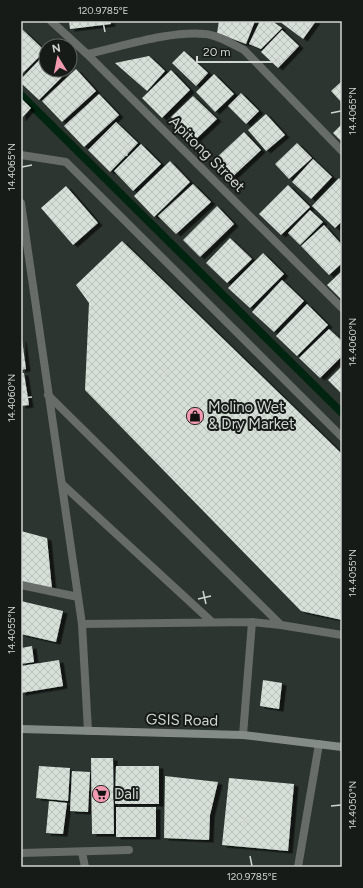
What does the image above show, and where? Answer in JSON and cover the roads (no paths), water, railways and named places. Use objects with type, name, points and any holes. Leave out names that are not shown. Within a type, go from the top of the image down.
[{"type":"main road","name":"GSIS Road","points":[[21,728],[243,735],[342,747]]},
{"type":"street","name":"Apitong Street","points":[[51,21],[87,54],[342,308]]},
{"type":"street","points":[[87,54],[180,34],[206,34],[227,41],[244,50],[342,151]]},
{"type":"street","points":[[21,155],[66,162],[342,437]]},
{"type":"street","points":[[21,203],[82,624],[88,731]]},
{"type":"street","points":[[48,395],[281,625]]},
{"type":"street","points":[[62,484],[212,622]]},
{"type":"street","points":[[21,585],[78,597]]},
{"type":"street","points":[[243,735],[252,622]]},
{"type":"street","points":[[82,624],[252,622],[342,635]]},
{"type":"street","points":[[298,867],[319,744]]},
{"type":"street","points":[[21,853],[129,850]]},
{"type":"street","points":[[82,852],[85,867]]},
{"type":"waterway","points":[[21,95],[342,413]]},
{"type":"place","name":"Molino Wet & Dry Market","points":[[195,416]]},
{"type":"place","name":"Dali","points":[[101,794]]}]
